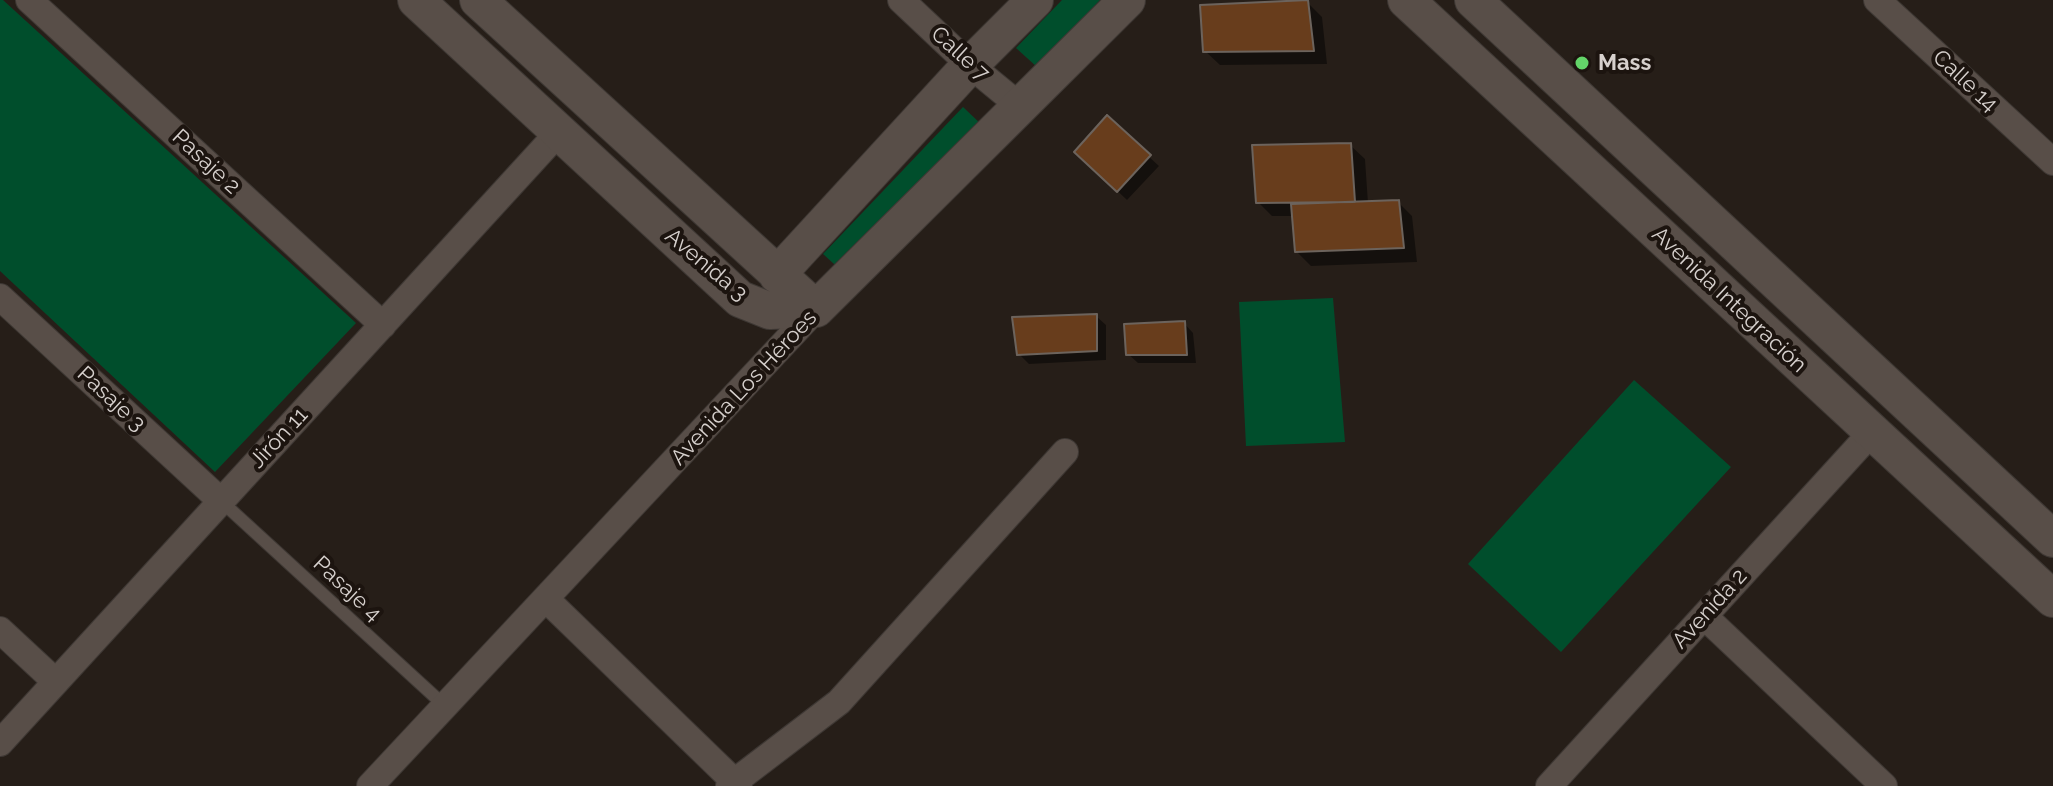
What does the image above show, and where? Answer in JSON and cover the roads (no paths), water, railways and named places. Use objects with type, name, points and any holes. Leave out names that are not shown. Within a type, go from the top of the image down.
[{"type":"main road","name":"Avenida 3","points":[[416,0],[740,299],[770,311],[816,309]]},
{"type":"main road","name":"Avenida 3","points":[[478,0],[816,309]]},
{"type":"main road","points":[[777,275],[970,65],[1035,0]]},
{"type":"main road","name":"Avenida Los Héroes","points":[[816,309],[1127,0]]},
{"type":"main road","name":"Avenida Integración","points":[[1406,0],[2053,599]]},
{"type":"main road","points":[[1481,3],[2051,534]]},
{"type":"street","name":"Pasaje 2","points":[[29,0],[383,325]]},
{"type":"street","name":"Calle 7","points":[[901,0],[970,65],[1021,107]]},
{"type":"street","name":"Calle 14","points":[[1877,0],[2049,151]]},
{"type":"street","points":[[1450,41],[1481,3]]},
{"type":"street","name":"Jirón 11","points":[[0,743],[558,133]]},
{"type":"street","name":"Pasaje 3","points":[[0,297],[221,501]]},
{"type":"street","name":"Avenida Los Héroes","points":[[370,786],[816,309]]},
{"type":"street","name":"Avenida 2","points":[[1549,786],[1872,432]]},
{"type":"street","points":[[547,600],[734,784],[839,702],[1065,452]]},
{"type":"street","points":[[2018,567],[2051,534]]},
{"type":"street","points":[[1704,616],[1880,785]]},
{"type":"street","points":[[0,630],[56,682]]},
{"type":"lane","name":"Pasaje 4","points":[[221,501],[445,706]]},
{"type":"place","name":"Mass","points":[[1582,63]]}]
